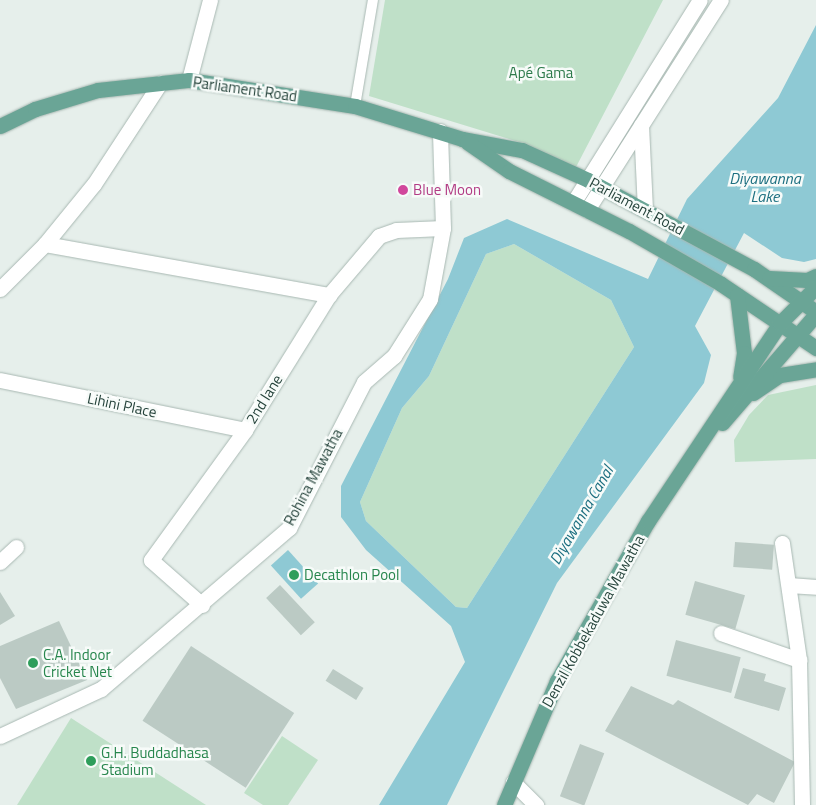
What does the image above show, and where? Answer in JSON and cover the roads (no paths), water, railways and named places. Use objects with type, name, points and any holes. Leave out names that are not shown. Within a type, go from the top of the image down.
[{"type":"main road","name":"Parliament Road","points":[[0,126],[35,109],[98,90],[189,80],[355,106],[462,139],[522,150],[588,180],[740,261],[800,300],[816,313],[796,334]]},
{"type":"main road","name":"Parliament Road","points":[[462,139],[509,171],[629,231],[720,284],[816,348]]},
{"type":"main road","points":[[767,277],[807,280],[816,276]]},
{"type":"main road","points":[[780,323],[800,300],[816,287]]},
{"type":"main road","points":[[738,295],[744,353],[739,381]]},
{"type":"main road","name":"Denzil Kobbekaduwa Mawatha","points":[[504,805],[557,681],[648,521],[683,471],[739,381],[780,323]]},
{"type":"main road","name":"Denzil Kobbekaduwa Mawatha","points":[[683,471],[796,334]]},
{"type":"main road","points":[[741,400],[780,375],[816,369]]},
{"type":"street","points":[[189,80],[210,0]]},
{"type":"street","points":[[573,203],[700,0]]},
{"type":"street","points":[[587,210],[721,0]]},
{"type":"street","points":[[0,288],[45,244],[94,184],[160,83]]},
{"type":"street","points":[[642,123],[652,214]]},
{"type":"street","name":"Rohina Mawatha","points":[[0,736],[101,689],[202,605],[289,528],[364,382],[394,356],[430,299],[443,228],[440,131]]},
{"type":"street","name":"2nd lane","points":[[202,605],[152,560],[245,430],[329,295],[379,236],[396,230],[443,228]]},
{"type":"street","points":[[45,244],[329,295]]},
{"type":"street","name":"Lihini Place","points":[[0,380],[245,430]]},
{"type":"street","points":[[782,543],[790,585],[798,660],[802,805]]},
{"type":"street","points":[[0,562],[16,547]]},
{"type":"street","points":[[790,585],[816,587]]},
{"type":"street","points":[[722,633],[798,660]]},
{"type":"street","points":[[513,782],[536,805]]},
{"type":"lane","points":[[355,106],[373,0]]},
{"type":"water","points":[[816,25],[816,259],[804,262],[782,258],[744,233],[695,326],[711,355],[704,383],[557,583],[447,805],[379,805],[465,662],[451,626],[366,550],[341,517],[341,486],[448,279],[464,238],[507,219],[648,279],[687,199],[778,98]],"holes":[[[514,244],[611,300],[634,347],[467,608],[456,607],[366,521],[360,502],[402,408],[429,376],[486,254]]]},
{"type":"water","name":"Decathlon Pool","points":[[288,550],[318,583],[301,599],[271,565]]},
{"type":"place","name":"Blue Moon","points":[[403,190]]},
{"type":"place","name":"Decathlon Pool","points":[[294,575]]},
{"type":"place","name":"C.A. Indoor Cricket Net","points":[[33,663]]},
{"type":"place","name":"G.H. Buddadhasa Stadium","points":[[91,761]]},
{"type":"park label","name":"Apé Gama","points":[[541,73]]},
{"type":"water label","name":"Diyawanna Lake","points":[[765,187]]},
{"type":"water label","name":"Diyawanna Canal","points":[[581,515]]}]
